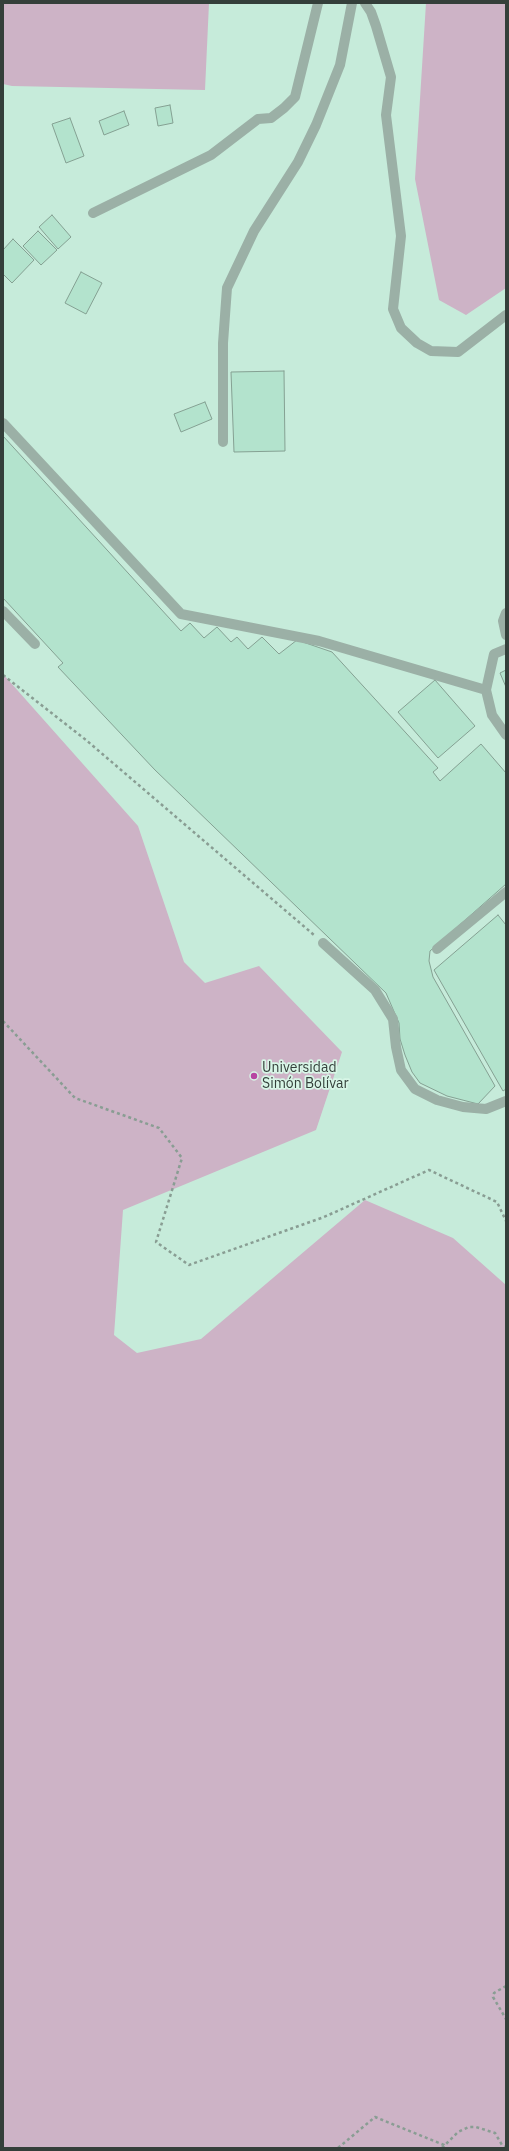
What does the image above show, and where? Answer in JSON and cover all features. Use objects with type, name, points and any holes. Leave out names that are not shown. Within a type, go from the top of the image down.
[{"type":"lane","points":[[93,213],[211,155],[258,119],[271,118],[288,104],[295,97],[318,3]]},
{"type":"lane","points":[[223,442],[223,342],[227,288],[254,232],[298,162],[316,124],[340,65],[352,3]]},
{"type":"lane","points":[[365,3],[371,12],[376,26],[391,77],[386,115],[401,236],[393,309],[401,328],[417,343],[431,351],[458,352],[506,315]]},
{"type":"lane","points":[[3,423],[181,614],[319,641],[486,690]]},
{"type":"lane","points":[[3,611],[36,644]]},
{"type":"lane","points":[[506,613],[503,621],[506,635]]},
{"type":"lane","points":[[506,649],[494,654],[486,690],[492,715],[506,735]]},
{"type":"lane","points":[[437,948],[506,892]]},
{"type":"lane","points":[[323,943],[375,990],[393,1019],[396,1047],[401,1070],[416,1089],[437,1100],[463,1107],[486,1109],[506,1101]]},
{"type":"path","points":[[3,675],[86,740],[323,943]]},
{"type":"path","points":[[3,1021],[75,1098],[158,1128],[182,1158],[156,1242],[189,1265],[324,1217],[429,1170],[497,1202],[506,1221]]},
{"type":"path","points":[[506,1986],[494,1993],[492,1997],[506,2019]]},
{"type":"path","points":[[338,2148],[375,2117],[444,2145],[446,2148]]},
{"type":"path","points":[[442,2148],[454,2138],[458,2132],[469,2127],[476,2127],[495,2134],[502,2145],[506,2147]]},
{"type":"shaded area","name":"Universidad Simón Bolívar","points":[[3,3],[506,3],[506,2148],[3,2148]]},
{"type":"shaded area","points":[[3,3],[209,3],[205,90],[12,86],[3,84]]},
{"type":"shaded area","points":[[426,3],[506,3],[506,288],[466,315],[439,300],[415,179]]},
{"type":"shaded area","points":[[3,674],[138,826],[184,962],[205,983],[259,966],[342,1052],[316,1130],[123,1210],[114,1335],[137,1353],[201,1339],[365,1200],[453,1238],[506,1285],[506,2148],[3,2148]]},
{"type":"building","points":[[170,105],[173,123],[158,126],[155,108]]},
{"type":"building","points":[[124,111],[129,125],[104,135],[99,121]]},
{"type":"building","points":[[70,118],[84,156],[66,163],[52,124]]},
{"type":"building","points":[[52,215],[71,237],[58,249],[39,227]]},
{"type":"building","points":[[38,231],[57,250],[41,265],[23,246]]},
{"type":"building","points":[[13,239],[34,260],[12,283],[3,274],[3,250]]},
{"type":"building","points":[[81,272],[102,283],[86,314],[65,303]]},
{"type":"building","points":[[284,371],[285,451],[234,452],[231,372]]},
{"type":"building","points":[[205,402],[212,419],[181,432],[174,414]]},
{"type":"building","points":[[3,436],[181,631],[190,623],[204,638],[217,627],[231,642],[237,637],[248,649],[262,637],[279,654],[297,640],[332,652],[438,768],[433,772],[440,781],[481,744],[506,773],[506,884],[430,951],[429,961],[433,977],[495,1086],[478,1104],[447,1096],[420,1083],[412,1072],[405,1055],[400,1039],[399,1023],[386,993],[155,770],[58,667],[63,663],[3,598]]},
{"type":"building","points":[[506,670],[506,687],[500,673]]},
{"type":"building","points":[[435,680],[475,726],[438,758],[398,712]]},
{"type":"building","points":[[498,915],[506,925],[506,1089],[503,1091],[434,970]]},
{"type":"place","name":"Universidad Simón Bolívar","points":[[254,1076]]}]
